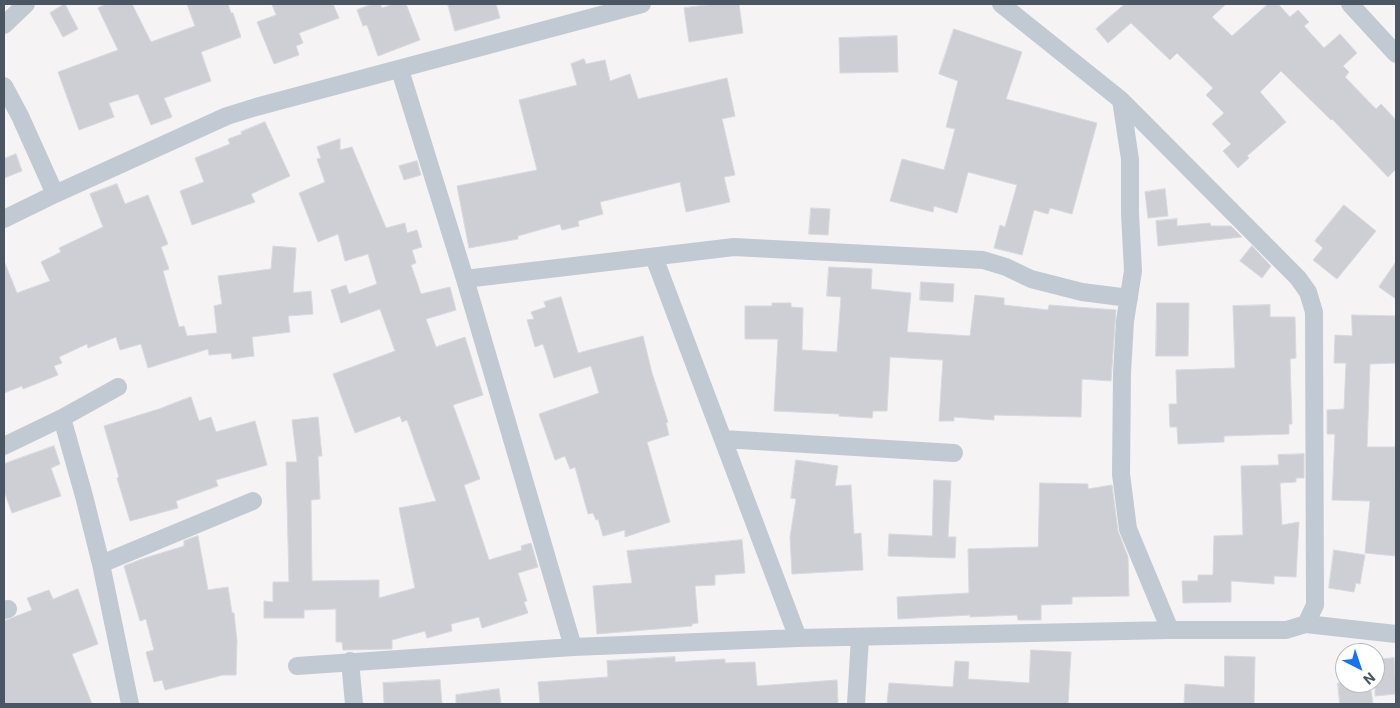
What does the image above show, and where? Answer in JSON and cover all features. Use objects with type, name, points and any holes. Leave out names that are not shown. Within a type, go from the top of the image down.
[{"type":"street","points":[[4,25],[26,4]]},
{"type":"street","points":[[1001,4],[1121,100],[1298,278],[1308,292],[1314,312],[1315,605],[1306,624]]},
{"type":"street","points":[[1350,4],[1396,54]]},
{"type":"street","points":[[4,219],[227,116],[632,5]]},
{"type":"street","points":[[400,70],[465,280],[573,646]]},
{"type":"street","points":[[4,86],[20,116],[55,194]]},
{"type":"street","points":[[1121,100],[1130,158],[1132,271],[1125,321],[1122,373],[1122,483],[1128,529],[1170,630]]},
{"type":"street","points":[[465,280],[734,247],[983,260],[1006,267],[1030,279],[1082,292],[1129,298]]},
{"type":"street","points":[[654,257],[798,638]]},
{"type":"street","points":[[4,446],[62,418],[118,387]]},
{"type":"street","points":[[62,418],[101,564],[130,704]]},
{"type":"street","points":[[723,439],[954,453]]},
{"type":"street","points":[[101,564],[252,501]]},
{"type":"street","points":[[297,666],[573,646],[798,638],[1170,630],[1286,630],[1306,624],[1396,634]]},
{"type":"street","points":[[856,704],[860,637]]},
{"type":"street","points":[[350,661],[354,704]]},
{"type":"building","points":[[65,4],[78,29],[63,37],[50,13]]},
{"type":"building","points":[[107,4],[132,4],[151,42],[195,26],[187,4],[228,4],[241,37],[201,52],[211,81],[164,98],[172,117],[151,125],[138,94],[109,103],[114,117],[79,130],[58,72],[118,50],[98,8]]},
{"type":"building","points":[[272,4],[333,4],[339,18],[299,33],[303,43],[296,46],[299,55],[274,64],[257,22],[276,15]]},
{"type":"building","points":[[373,4],[380,4],[382,8],[394,4],[406,4],[420,40],[378,56],[367,25],[363,26],[357,10]]},
{"type":"building","points":[[448,4],[496,4],[500,18],[455,31]]},
{"type":"building","points":[[715,4],[739,4],[743,33],[689,42],[684,8]]},
{"type":"building","points":[[1125,4],[1226,4],[1212,17],[1232,36],[1268,4],[1278,4],[1290,17],[1298,10],[1309,22],[1304,26],[1324,48],[1340,34],[1357,53],[1343,66],[1349,72],[1345,77],[1376,109],[1381,104],[1396,120],[1396,169],[1388,177],[1332,119],[1281,71],[1260,92],[1286,122],[1247,156],[1249,158],[1238,168],[1223,151],[1231,144],[1212,124],[1224,113],[1206,95],[1213,88],[1177,53],[1170,60],[1131,23],[1108,43],[1096,29]]},
{"type":"building","points":[[954,29],[1022,52],[1006,99],[1097,123],[1072,214],[1050,208],[1048,214],[1034,210],[1022,255],[994,248],[1000,225],[1005,227],[1017,185],[968,172],[957,213],[934,206],[933,212],[890,201],[902,159],[944,170],[955,129],[946,127],[958,81],[939,74]]},
{"type":"building","points":[[897,36],[898,72],[840,73],[839,38]]},
{"type":"building","points":[[584,59],[586,64],[605,60],[610,81],[630,74],[638,99],[727,78],[735,116],[722,119],[735,175],[724,177],[730,202],[686,212],[680,182],[600,202],[603,214],[578,221],[579,226],[562,230],[560,224],[518,236],[518,239],[469,248],[457,186],[537,170],[519,100],[577,85],[571,64]]},
{"type":"building","points":[[265,122],[290,176],[251,194],[255,202],[192,225],[180,191],[204,182],[195,158],[230,144],[228,139]]},
{"type":"building","points":[[340,139],[340,150],[352,147],[386,228],[405,223],[407,233],[417,230],[422,247],[412,250],[416,263],[411,265],[421,294],[450,287],[456,310],[426,319],[436,347],[465,337],[483,395],[453,405],[480,479],[464,485],[489,560],[522,550],[521,546],[531,543],[538,567],[518,573],[527,601],[524,602],[528,613],[482,628],[479,617],[451,624],[452,631],[427,638],[425,631],[392,640],[392,649],[343,650],[342,642],[336,642],[336,609],[304,610],[304,618],[264,618],[264,601],[273,602],[273,582],[289,582],[286,462],[297,462],[292,420],[318,417],[322,456],[318,456],[320,499],[311,500],[312,581],[379,580],[379,598],[415,588],[399,508],[436,501],[407,420],[402,422],[400,416],[355,433],[333,374],[395,351],[380,309],[341,323],[331,290],[346,285],[349,294],[377,284],[368,254],[345,261],[338,234],[318,242],[299,193],[325,182],[317,159],[321,158],[317,147]]},
{"type":"building","points":[[16,154],[22,171],[4,178],[4,159]]},
{"type":"building","points":[[417,161],[421,175],[404,180],[399,166]]},
{"type":"building","points":[[117,184],[125,204],[148,195],[168,244],[161,247],[169,269],[163,271],[179,327],[184,326],[187,336],[217,333],[214,306],[222,304],[218,276],[271,269],[273,246],[296,248],[293,293],[311,291],[313,314],[288,316],[290,332],[252,337],[254,356],[232,359],[231,353],[209,355],[208,349],[148,368],[141,344],[120,350],[116,337],[88,348],[87,344],[59,357],[62,363],[54,366],[58,375],[23,389],[22,386],[4,393],[4,261],[17,293],[50,281],[41,262],[61,252],[59,248],[103,227],[90,194]]},
{"type":"building","points":[[1165,189],[1168,216],[1148,218],[1145,192]]},
{"type":"building","points":[[1344,205],[1376,231],[1337,279],[1313,260],[1323,248],[1315,241]]},
{"type":"building","points":[[811,208],[830,209],[828,235],[809,234]]},
{"type":"building","points":[[1177,219],[1177,226],[1210,223],[1211,226],[1231,226],[1242,237],[1158,246],[1156,221]]},
{"type":"building","points":[[1252,246],[1271,266],[1262,278],[1240,261]]},
{"type":"building","points":[[1396,262],[1396,299],[1379,287]]},
{"type":"building","points":[[829,267],[872,269],[871,289],[911,293],[907,332],[970,336],[975,295],[1004,298],[1004,305],[1048,310],[1049,305],[1116,310],[1111,381],[1082,379],[1081,417],[994,415],[994,420],[954,417],[954,421],[939,421],[943,360],[890,357],[887,411],[873,411],[872,418],[839,416],[839,414],[774,411],[778,339],[745,339],[745,306],[772,306],[772,303],[791,303],[791,307],[803,308],[802,350],[837,352],[841,297],[827,296]]},
{"type":"building","points":[[921,282],[954,284],[953,302],[920,300]]},
{"type":"building","points":[[561,297],[578,353],[643,336],[652,373],[668,422],[666,423],[669,435],[647,442],[670,522],[625,537],[625,530],[603,536],[598,519],[596,520],[593,513],[588,514],[575,467],[570,469],[565,456],[555,460],[539,414],[599,393],[591,366],[554,378],[543,344],[535,347],[527,320],[534,319],[531,312],[546,307],[544,302]]},
{"type":"building","points":[[1157,303],[1189,303],[1188,356],[1156,356]]},
{"type":"building","points":[[1270,305],[1270,317],[1295,317],[1296,358],[1290,359],[1292,424],[1289,424],[1289,434],[1224,436],[1224,442],[1178,444],[1177,427],[1170,427],[1169,404],[1177,404],[1176,370],[1235,368],[1233,306]]},
{"type":"building","points":[[1352,315],[1396,316],[1396,363],[1370,364],[1367,447],[1395,447],[1396,556],[1365,553],[1370,501],[1332,500],[1335,434],[1327,434],[1327,410],[1344,409],[1346,363],[1334,363],[1335,335],[1352,336]]},
{"type":"building","points":[[191,397],[199,421],[211,417],[216,432],[255,421],[267,465],[216,480],[218,486],[176,501],[178,508],[130,521],[104,426]]},
{"type":"building","points":[[54,446],[60,464],[51,468],[61,496],[12,513],[4,491],[4,464]]},
{"type":"building","points":[[1304,454],[1304,478],[1296,478],[1296,482],[1280,483],[1282,525],[1299,522],[1296,577],[1274,576],[1274,584],[1231,581],[1231,602],[1183,603],[1182,581],[1198,581],[1198,575],[1213,575],[1214,536],[1243,535],[1241,466],[1279,465],[1278,455]]},
{"type":"building","points":[[796,460],[838,466],[835,486],[851,485],[854,534],[861,533],[863,570],[792,574],[790,537],[796,499],[791,498]]},
{"type":"building","points":[[934,480],[951,481],[948,537],[956,537],[955,558],[888,556],[889,534],[932,536]]},
{"type":"building","points":[[1040,483],[1088,484],[1088,489],[1112,485],[1118,531],[1128,557],[1129,596],[1072,597],[1072,604],[1041,605],[1041,620],[1018,620],[1017,615],[970,617],[970,615],[898,619],[897,597],[969,593],[968,549],[1038,547]]},
{"type":"building","points":[[198,536],[208,590],[228,587],[232,613],[234,613],[237,641],[236,675],[223,675],[165,690],[162,680],[154,682],[146,652],[154,650],[146,619],[140,621],[124,566],[184,546],[184,541]]},
{"type":"building","points":[[742,540],[745,573],[715,575],[715,585],[695,586],[698,623],[692,624],[692,626],[597,634],[593,586],[632,583],[627,551]]},
{"type":"building","points":[[1334,550],[1365,555],[1360,584],[1356,583],[1354,592],[1329,588]]},
{"type":"building","points":[[78,589],[98,644],[72,654],[92,704],[4,704],[4,621],[32,610],[27,598],[49,590],[53,599]]},
{"type":"building","points":[[1031,650],[1071,652],[1068,704],[887,704],[889,683],[953,687],[955,661],[969,662],[968,679],[1029,683]]},
{"type":"building","points":[[1225,656],[1255,657],[1254,704],[1184,704],[1185,684],[1224,687]]},
{"type":"building","points":[[675,657],[675,662],[725,659],[725,663],[755,662],[757,686],[837,680],[838,704],[540,704],[538,682],[608,677],[607,661]]},
{"type":"building","points":[[1394,658],[1396,694],[1375,696],[1375,693],[1385,693],[1385,659]]},
{"type":"building","points":[[440,680],[442,704],[384,704],[383,683]]},
{"type":"building","points":[[499,689],[501,704],[456,704],[456,695]]},
{"type":"building","points":[[1339,693],[1371,693],[1373,704],[1340,704]]}]
